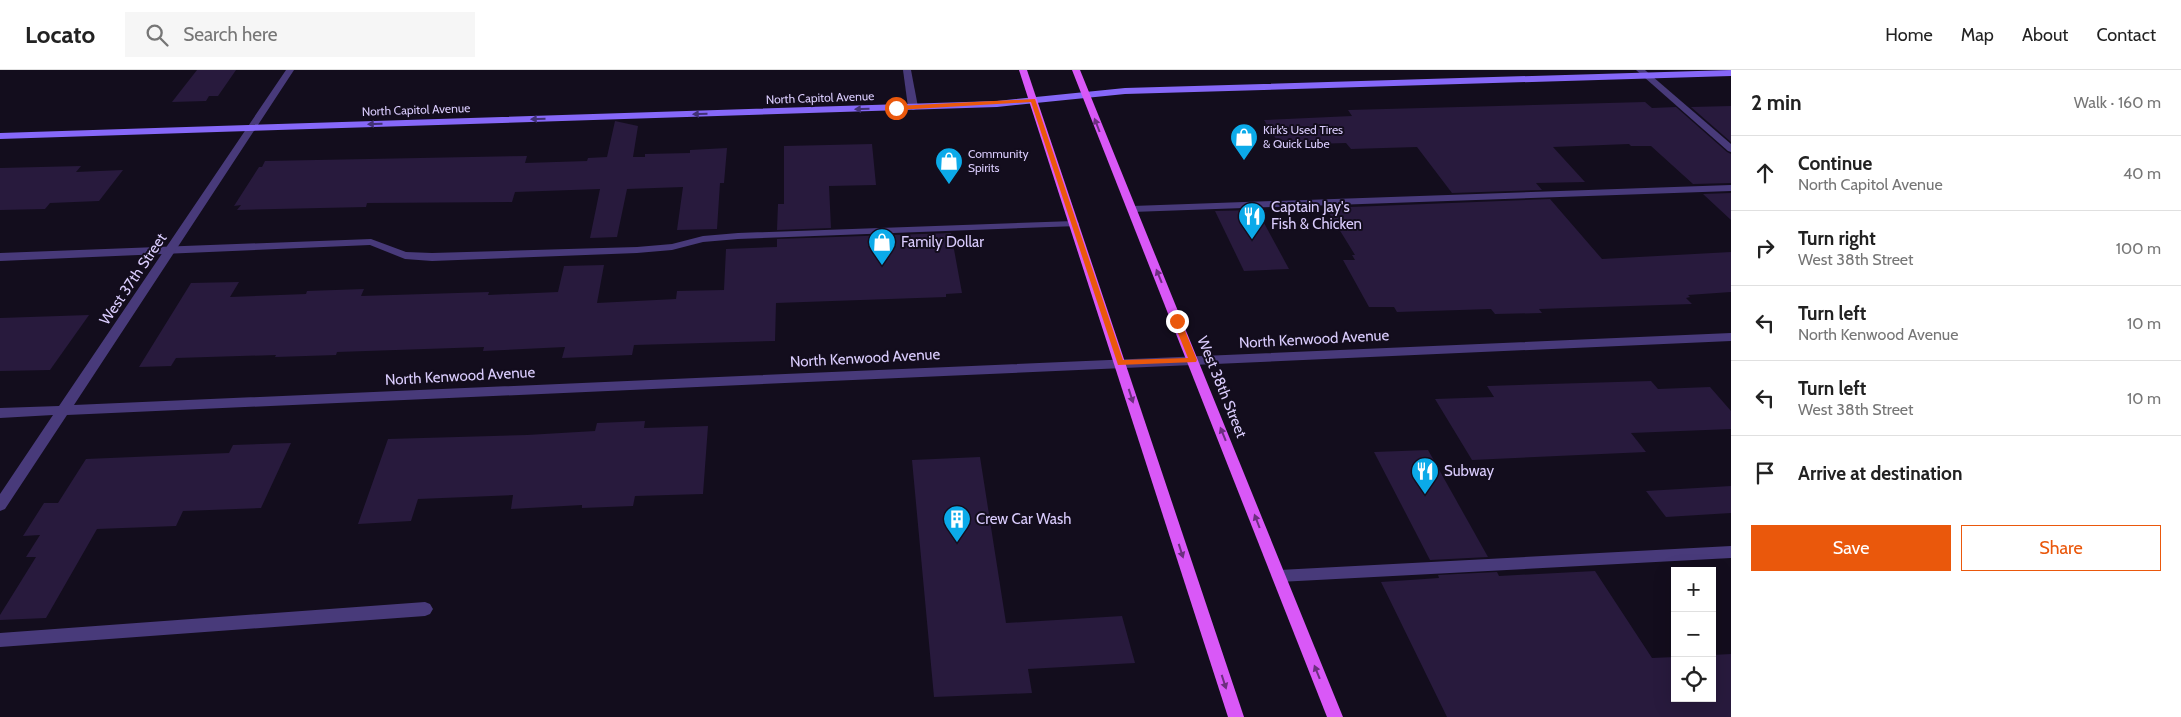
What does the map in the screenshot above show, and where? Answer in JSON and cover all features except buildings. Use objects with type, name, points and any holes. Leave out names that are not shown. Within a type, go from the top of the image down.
[{"type":"main road","points":[[1023,70],[1236,717]]},
{"type":"main road","name":"West 38th Street","points":[[1076,70],[1335,717]]},
{"type":"main road","name":"North Capitol Avenue","points":[[0,136],[913,107],[1033,100],[1125,91],[1643,73],[1731,73]]},
{"type":"street","name":"West 37th Street","points":[[0,505],[290,70]]},
{"type":"street","points":[[907,70],[913,107]]},
{"type":"street","points":[[1643,73],[1731,149]]},
{"type":"street","points":[[1132,209],[1731,188]]},
{"type":"street","points":[[0,257],[169,252],[371,242],[405,255],[432,257],[637,250],[672,247],[703,239],[738,236],[1074,224]]},
{"type":"street","name":"North Kenwood Avenue","points":[[0,413],[1731,337]]},
{"type":"street","points":[[1279,576],[1731,552]]},
{"type":"street","points":[[0,640],[425,609]]},
{"type":"place","name":"Kirk’s Used Tires & Quick Lube","points":[[1244,161]]},
{"type":"place","name":"Community Spirits","points":[[949,185]]},
{"type":"place","name":"Captain Jay's Fish & Chicken","points":[[1252,240]]},
{"type":"place","name":"Family Dollar","points":[[882,266]]},
{"type":"place","name":"Subway","points":[[1425,495]]},
{"type":"place","name":"Crew Car Wash","points":[[957,543]]},
{"type":"route","points":[[896,108],[997,104],[1033,100],[1120,363],[1193,360],[1177,321]]}]
